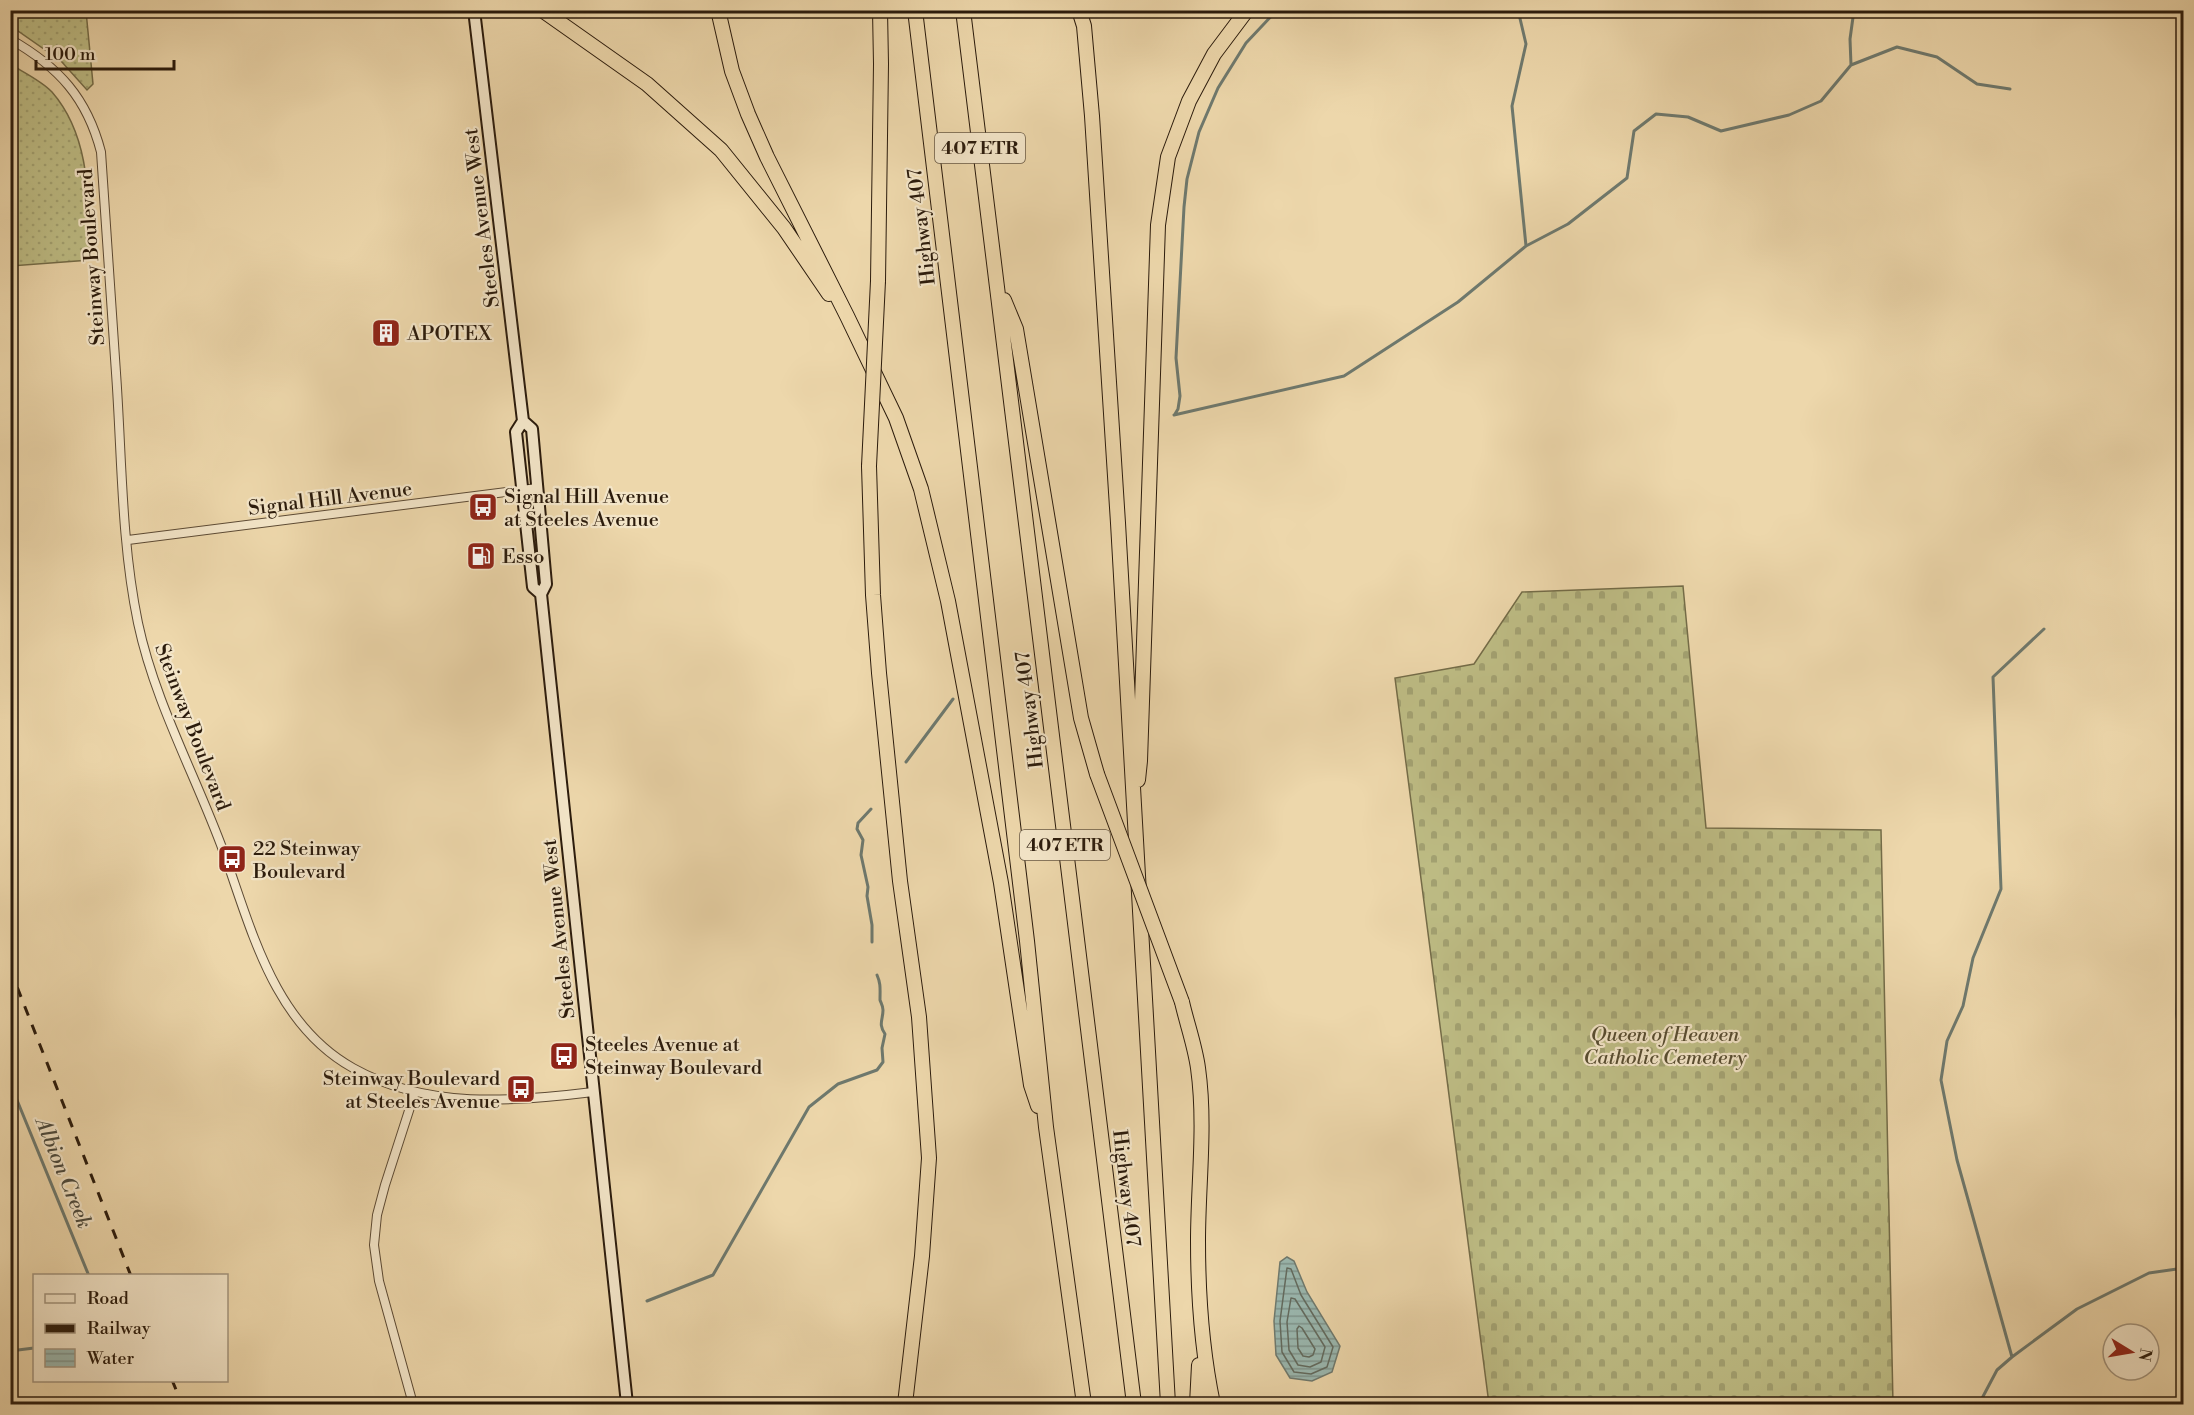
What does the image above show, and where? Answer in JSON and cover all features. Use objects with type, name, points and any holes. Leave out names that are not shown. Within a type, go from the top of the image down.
[{"type":"highway","points":[[542,10],[647,84],[721,150],[784,228],[815,276],[847,316]]},
{"type":"highway","points":[[718,10],[732,70],[748,114],[896,418],[921,489],[948,601],[1001,883],[1031,1085],[1046,1127]]},
{"type":"highway","points":[[880,10],[878,281],[869,466],[873,595],[900,881],[919,1017],[929,1158],[922,1256],[905,1404]]},
{"type":"highway","name":"Highway 407","points":[[915,10],[1026,929],[1046,1127],[1084,1404]]},
{"type":"highway","name":"Highway 407","points":[[963,10],[1134,1404]]},
{"type":"highway","points":[[1079,10],[1084,26],[1092,116],[1118,523],[1168,1404]]},
{"type":"highway","points":[[1133,812],[1140,761],[1158,225],[1168,157],[1189,101],[1214,54],[1247,10]]},
{"type":"highway","points":[[998,286],[1016,329],[1081,718],[1097,774],[1182,1002],[1198,1068],[1201,1127],[1198,1244],[1206,1374],[1213,1404]]},
{"type":"highway","points":[[1197,1404],[1202,1324]]},
{"type":"main road","name":"Steeles Avenue West","points":[[474,10],[524,422],[532,429],[546,584],[541,594],[627,1404]]},
{"type":"main road","name":"Steeles Avenue West","points":[[524,422],[516,432],[533,586],[541,594]]},
{"type":"street","name":"Steinway Boulevard","points":[[10,39],[55,72],[84,105],[101,152],[123,493],[138,621],[154,683],[218,835],[254,936],[287,1007],[317,1041],[332,1054],[352,1068],[388,1085],[440,1098],[560,1096],[593,1092]]},
{"type":"street","name":"Signal Hill Avenue","points":[[128,540],[537,488]]},
{"type":"street","points":[[413,1404],[379,1281],[374,1245],[380,1205],[414,1092]]},
{"type":"green space","points":[[10,11],[86,11],[93,84],[87,90],[61,61],[11,26]]},
{"type":"green space","points":[[10,64],[38,80],[52,92],[65,110],[75,130],[81,150],[88,193],[90,260],[11,266]]},
{"type":"green space","name":"Queen of Heaven Catholic Cemetery","points":[[1683,586],[1706,828],[1881,830],[1893,1404],[1489,1404],[1395,678],[1474,664],[1522,592]]},
{"type":"water","points":[[2183,884],[2183,1069],[2176,1014],[2180,891]]},
{"type":"water","points":[[1287,1257],[1294,1261],[1307,1292],[1340,1346],[1332,1372],[1312,1381],[1290,1378],[1276,1355],[1274,1321],[1280,1262]]},
{"type":"waterway","points":[[1175,414],[1180,396],[1176,358],[1187,179],[1199,132],[1218,88],[1246,43],[1277,10]]},
{"type":"waterway","points":[[1518,10],[1526,44],[1512,106],[1526,246]]},
{"type":"waterway","points":[[1851,65],[1850,39],[1854,10]]},
{"type":"waterway","points":[[1174,415],[1344,376],[1458,302],[1526,246],[1568,224],[1627,178],[1634,131],[1656,114],[1688,117],[1721,131],[1789,115],[1821,101],[1851,65],[1897,47],[1937,57],[1977,84],[2010,89]]},
{"type":"waterway","points":[[2012,1357],[1957,1160],[1941,1080],[1947,1041],[1963,1006],[1973,958],[2001,889],[1993,677],[2044,629]]},
{"type":"waterway","points":[[906,762],[953,699]]},
{"type":"waterway","points":[[10,732],[13,719]]},
{"type":"waterway","points":[[871,809],[858,823],[857,829],[863,840],[861,855],[868,887],[872,942]]},
{"type":"waterway","points":[[647,1301],[713,1275],[809,1107],[838,1084],[877,1070],[883,1062],[882,1048],[885,1034],[881,1025],[883,1009],[877,975]]},
{"type":"waterway","name":"Albion Creek","points":[[10,1083],[88,1274]]},
{"type":"waterway","points":[[1979,1404],[1997,1370],[2077,1309],[2149,1273],[2184,1268]]},
{"type":"waterway","name":"Albion Creek","points":[[10,1351],[33,1348]]},
{"type":"railway","points":[[10,969],[130,1274]]},
{"type":"railway","points":[[173,1382],[182,1404]]},
{"type":"place","name":"APOTEX","points":[[386,333]]},
{"type":"place","name":"Signal Hill Avenue at Steeles Avenue","points":[[483,507]]},
{"type":"place","name":"Esso","points":[[481,556]]},
{"type":"place","name":"22 Steinway Boulevard","points":[[232,859]]},
{"type":"place","name":"Steeles Avenue at Steinway Boulevard","points":[[564,1056]]},
{"type":"place","name":"Steinway Boulevard at Steeles Avenue","points":[[521,1089]]}]
